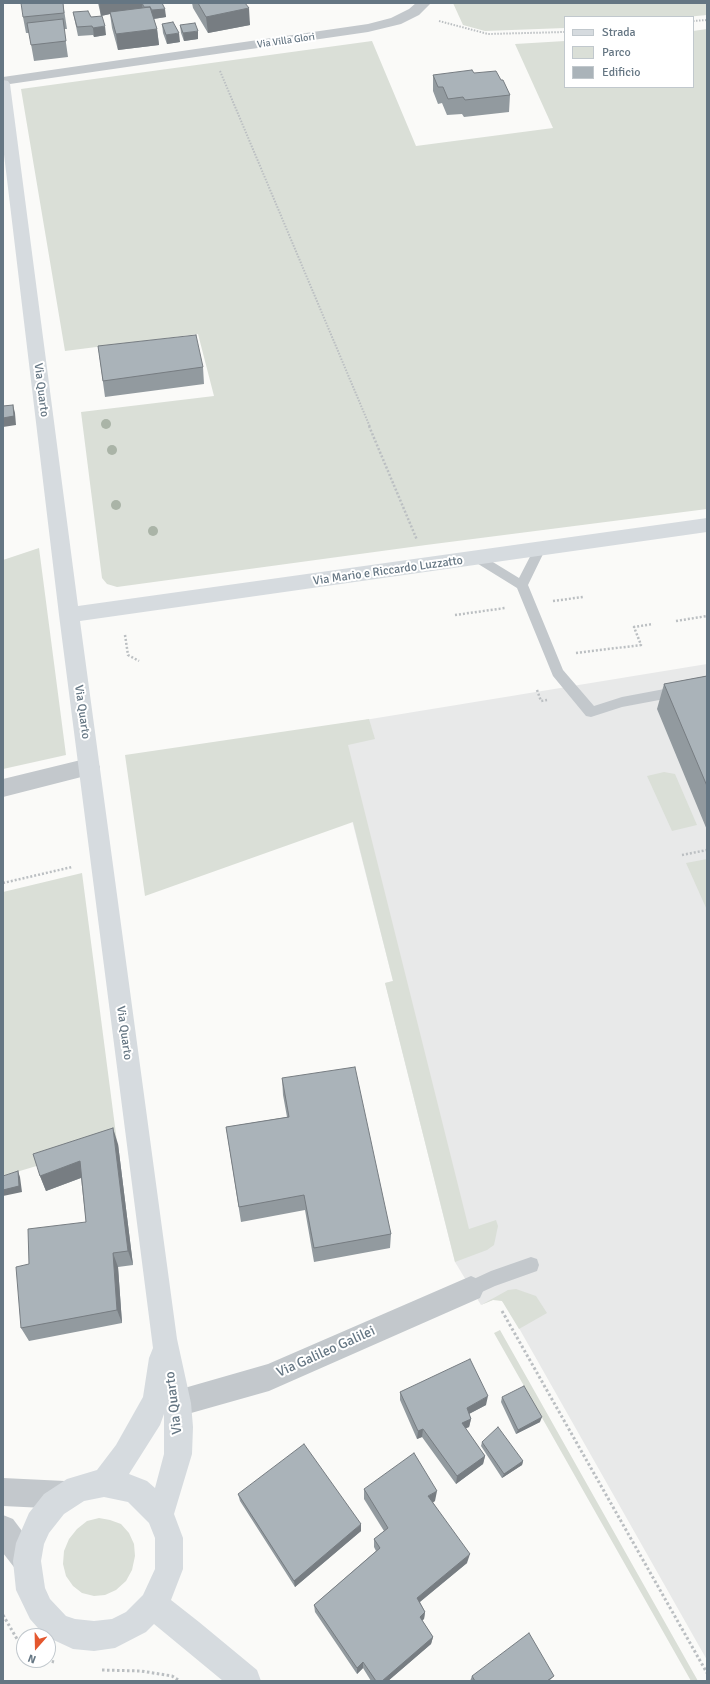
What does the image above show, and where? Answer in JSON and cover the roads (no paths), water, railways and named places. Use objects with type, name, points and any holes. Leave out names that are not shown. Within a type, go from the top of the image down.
[{"type":"street","name":"Via Villa Glori","points":[[3,83],[368,28],[396,21],[419,8]]},
{"type":"street","name":"Via Quarto","points":[[3,83],[69,615],[164,1339],[177,1403],[179,1427],[178,1454],[160,1514]]},
{"type":"street","name":"Via Mario e Riccardo Luzzatto","points":[[69,615],[707,526]]},
{"type":"street","points":[[3,788],[89,767]]},
{"type":"street","name":"Via Galileo Galilei","points":[[177,1403],[269,1377],[471,1289]]},
{"type":"street","name":"Via Quarto","points":[[104,1483],[126,1455],[150,1414],[157,1397],[164,1339]]},
{"type":"street","points":[[104,1483],[121,1485],[137,1491],[150,1501],[160,1514],[169,1538],[169,1569],[164,1584],[153,1605],[136,1622],[115,1633],[94,1636],[73,1634],[56,1626],[40,1609],[31,1590],[27,1561],[30,1543],[39,1523],[54,1504],[65,1495],[89,1485],[104,1483]]},
{"type":"street","points":[[3,1492],[65,1495]]},
{"type":"street","points":[[3,1529],[27,1561]]},
{"type":"street","points":[[153,1605],[189,1632],[246,1681]]},
{"type":"lane","points":[[522,585],[539,550]]},
{"type":"lane","points":[[479,559],[522,585],[558,672],[591,712],[622,702],[707,686]]},
{"type":"lane","points":[[471,1289],[491,1279],[531,1265]]}]
